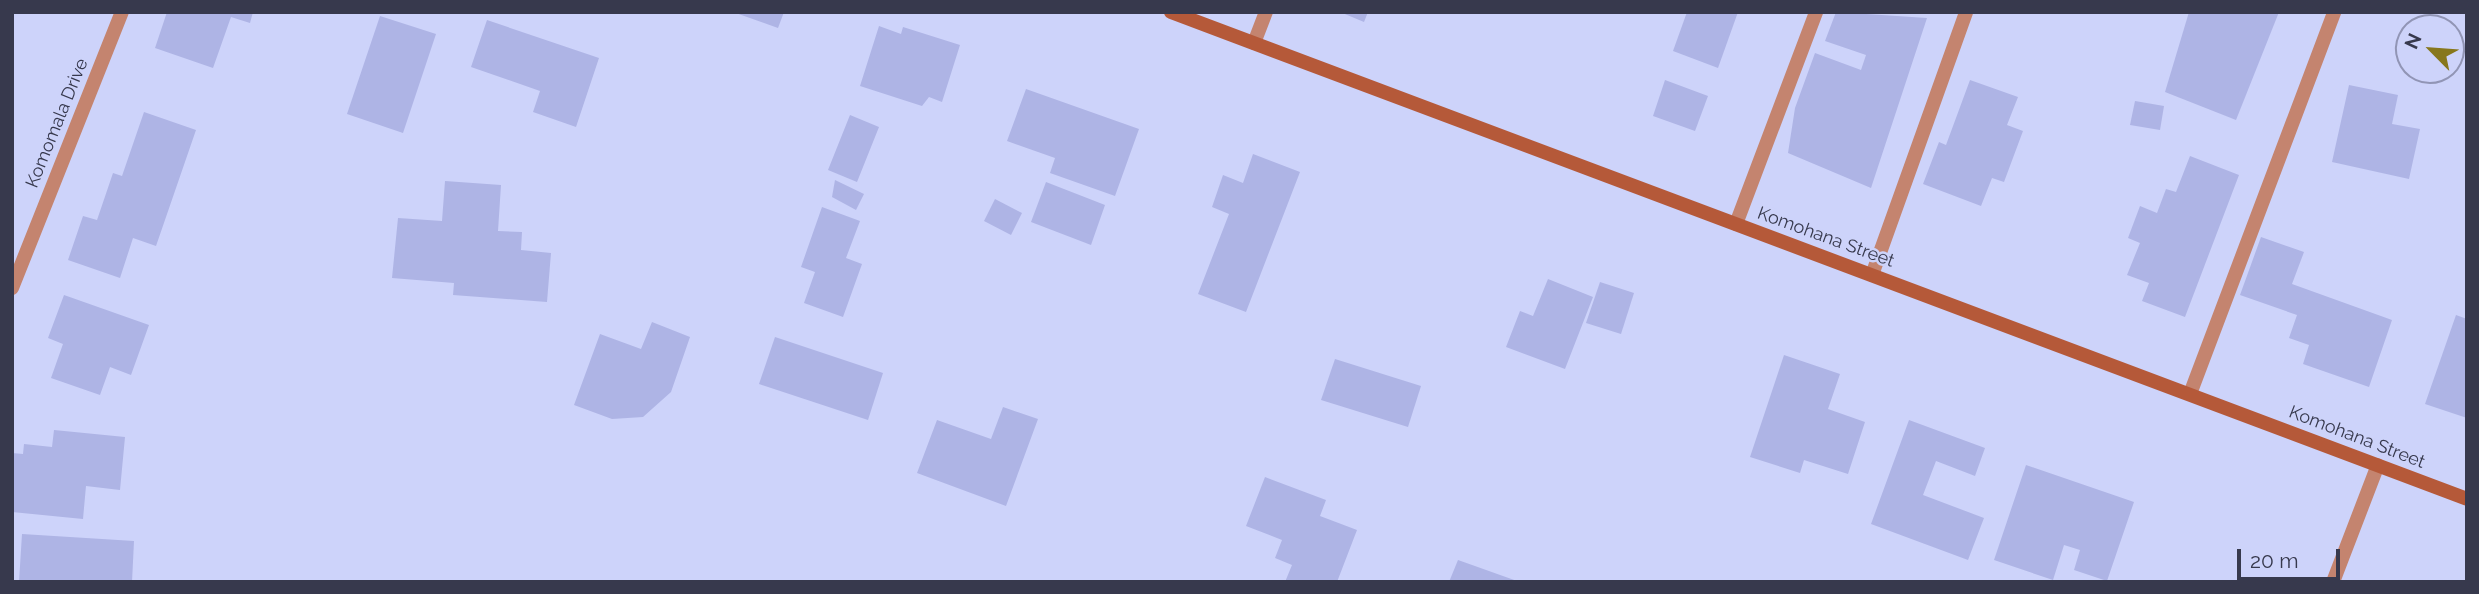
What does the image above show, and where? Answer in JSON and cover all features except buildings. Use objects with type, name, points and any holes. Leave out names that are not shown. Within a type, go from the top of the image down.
[{"type":"street","name":"Komomala Drive","points":[[12,288],[122,12]]},
{"type":"street","name":"Komohana Street","points":[[1171,12],[2467,499]]},
{"type":"street","points":[[1254,43],[1266,12]]},
{"type":"street","points":[[1736,224],[1816,12]]},
{"type":"street","points":[[1872,275],[1966,12]]},
{"type":"street","points":[[2190,394],[2334,12]]},
{"type":"street","points":[[2333,582],[2378,465]]}]
